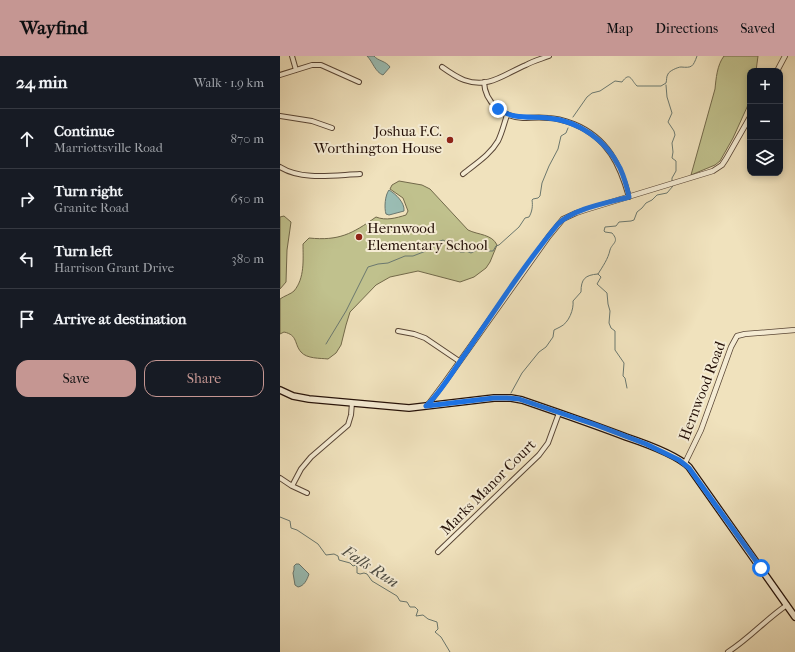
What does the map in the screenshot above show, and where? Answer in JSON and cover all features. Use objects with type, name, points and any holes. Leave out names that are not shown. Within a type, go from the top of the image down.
[{"type":"main road","points":[[280,390],[305,398],[409,408],[488,398],[522,400],[646,444],[685,463],[795,617]]},
{"type":"street","points":[[292,56],[296,70]]},
{"type":"street","points":[[442,67],[464,80],[471,82],[484,82],[497,80],[526,65],[549,56]]},
{"type":"street","points":[[779,68],[785,56]]},
{"type":"street","points":[[280,75],[312,65],[321,65],[359,82]]},
{"type":"street","points":[[484,82],[485,92],[490,101],[498,109],[507,114],[523,118],[540,117],[558,119],[574,124],[590,133],[605,146],[616,161],[623,176],[629,197]]},
{"type":"street","points":[[463,174],[486,156],[495,146],[501,134],[507,114]]},
{"type":"street","points":[[280,116],[312,121],[332,128]]},
{"type":"street","points":[[426,406],[532,258],[563,219],[576,213],[706,174],[718,169],[729,155],[747,122]]},
{"type":"street","points":[[280,167],[291,173],[307,176],[360,174]]},
{"type":"street","name":"Hernwood Road","points":[[685,463],[701,430],[725,360],[737,336],[795,330]]},
{"type":"street","points":[[398,331],[414,334],[424,338],[459,361]]},
{"type":"street","points":[[292,486],[301,469],[311,457],[348,425],[352,403]]},
{"type":"street","name":"Marks Manor Court","points":[[438,552],[539,455],[548,443],[559,413]]},
{"type":"street","points":[[280,478],[307,493]]},
{"type":"street","points":[[728,652],[787,604]]},
{"type":"green space","points":[[724,56],[758,56],[756,68],[747,68],[747,107],[733,138],[720,161],[715,165],[691,175],[715,89],[718,68]]},
{"type":"green space","points":[[399,181],[422,185],[430,189],[468,230],[484,235],[495,241],[497,245],[490,262],[486,268],[474,277],[460,282],[418,271],[390,277],[376,285],[350,312],[341,345],[336,353],[328,359],[307,356],[301,352],[292,335],[284,332],[280,334],[280,299],[294,291],[298,286],[303,268],[303,244],[309,238],[320,239],[345,235],[360,228],[376,217],[387,219],[406,215],[408,211],[403,198],[390,189],[392,185]]},
{"type":"green space","points":[[284,216],[291,222],[287,250],[286,282],[280,289],[280,217]]},
{"type":"water","points":[[367,56],[374,56],[390,67],[383,75],[380,74]]},
{"type":"water","points":[[389,190],[400,199],[404,211],[389,215],[386,214],[385,202]]},
{"type":"water","points":[[299,564],[309,574],[305,582],[298,587],[295,585],[293,573],[294,566]]},
{"type":"waterway","points":[[573,117],[587,97],[592,93],[600,91],[615,81],[622,82],[629,77],[637,86],[661,86],[666,83],[667,75],[670,72],[680,67],[692,66],[697,56]]},
{"type":"waterway","points":[[666,85],[667,97],[672,113],[668,122],[675,135],[672,143],[672,158],[676,161],[676,171],[672,181]]},
{"type":"waterway","points":[[326,344],[346,311],[368,267],[388,263],[405,256],[413,256],[426,251],[434,243],[443,240],[454,246],[460,252],[466,251],[471,253],[481,248],[488,251],[493,251],[496,246],[519,227],[525,218],[529,217],[532,209],[532,200],[540,196],[542,183],[558,149],[561,136],[566,133],[568,128]]},
{"type":"waterway","points":[[511,393],[522,373],[539,352],[546,347],[553,337],[554,330],[563,325],[568,319],[572,312],[573,301],[581,292],[582,284],[585,278],[590,275],[598,274],[605,262],[615,242],[615,238],[612,233],[604,231],[605,227],[616,226],[619,222],[634,220],[637,212],[646,203],[657,195],[667,193],[673,186]]},
{"type":"waterway","points":[[598,274],[601,277],[597,284],[607,293],[610,311],[609,323],[611,328],[615,331],[615,350],[624,363],[623,376],[625,378],[627,388]]},
{"type":"waterway","name":"Falls Run","points":[[280,517],[290,521],[291,528],[297,530],[318,544],[326,555],[334,554],[338,556],[339,560],[350,563],[353,566],[356,565],[357,573],[367,574],[372,581],[397,596],[400,601],[407,602],[410,607],[415,607],[418,610],[416,616],[423,615],[428,619],[437,622],[438,629],[435,632],[441,637],[450,652]]},
{"type":"place","name":"Joshua F.C. Worthington House","points":[[450,140]]},
{"type":"place","name":"Hernwood Elementary School","points":[[359,237]]},
{"type":"route","points":[[498,109],[514,117],[558,119],[574,124],[590,133],[605,146],[616,161],[623,176],[629,197],[568,216],[558,224],[536,252],[461,360],[426,406],[494,398],[515,398],[596,425],[666,453],[685,463],[761,568]]}]
